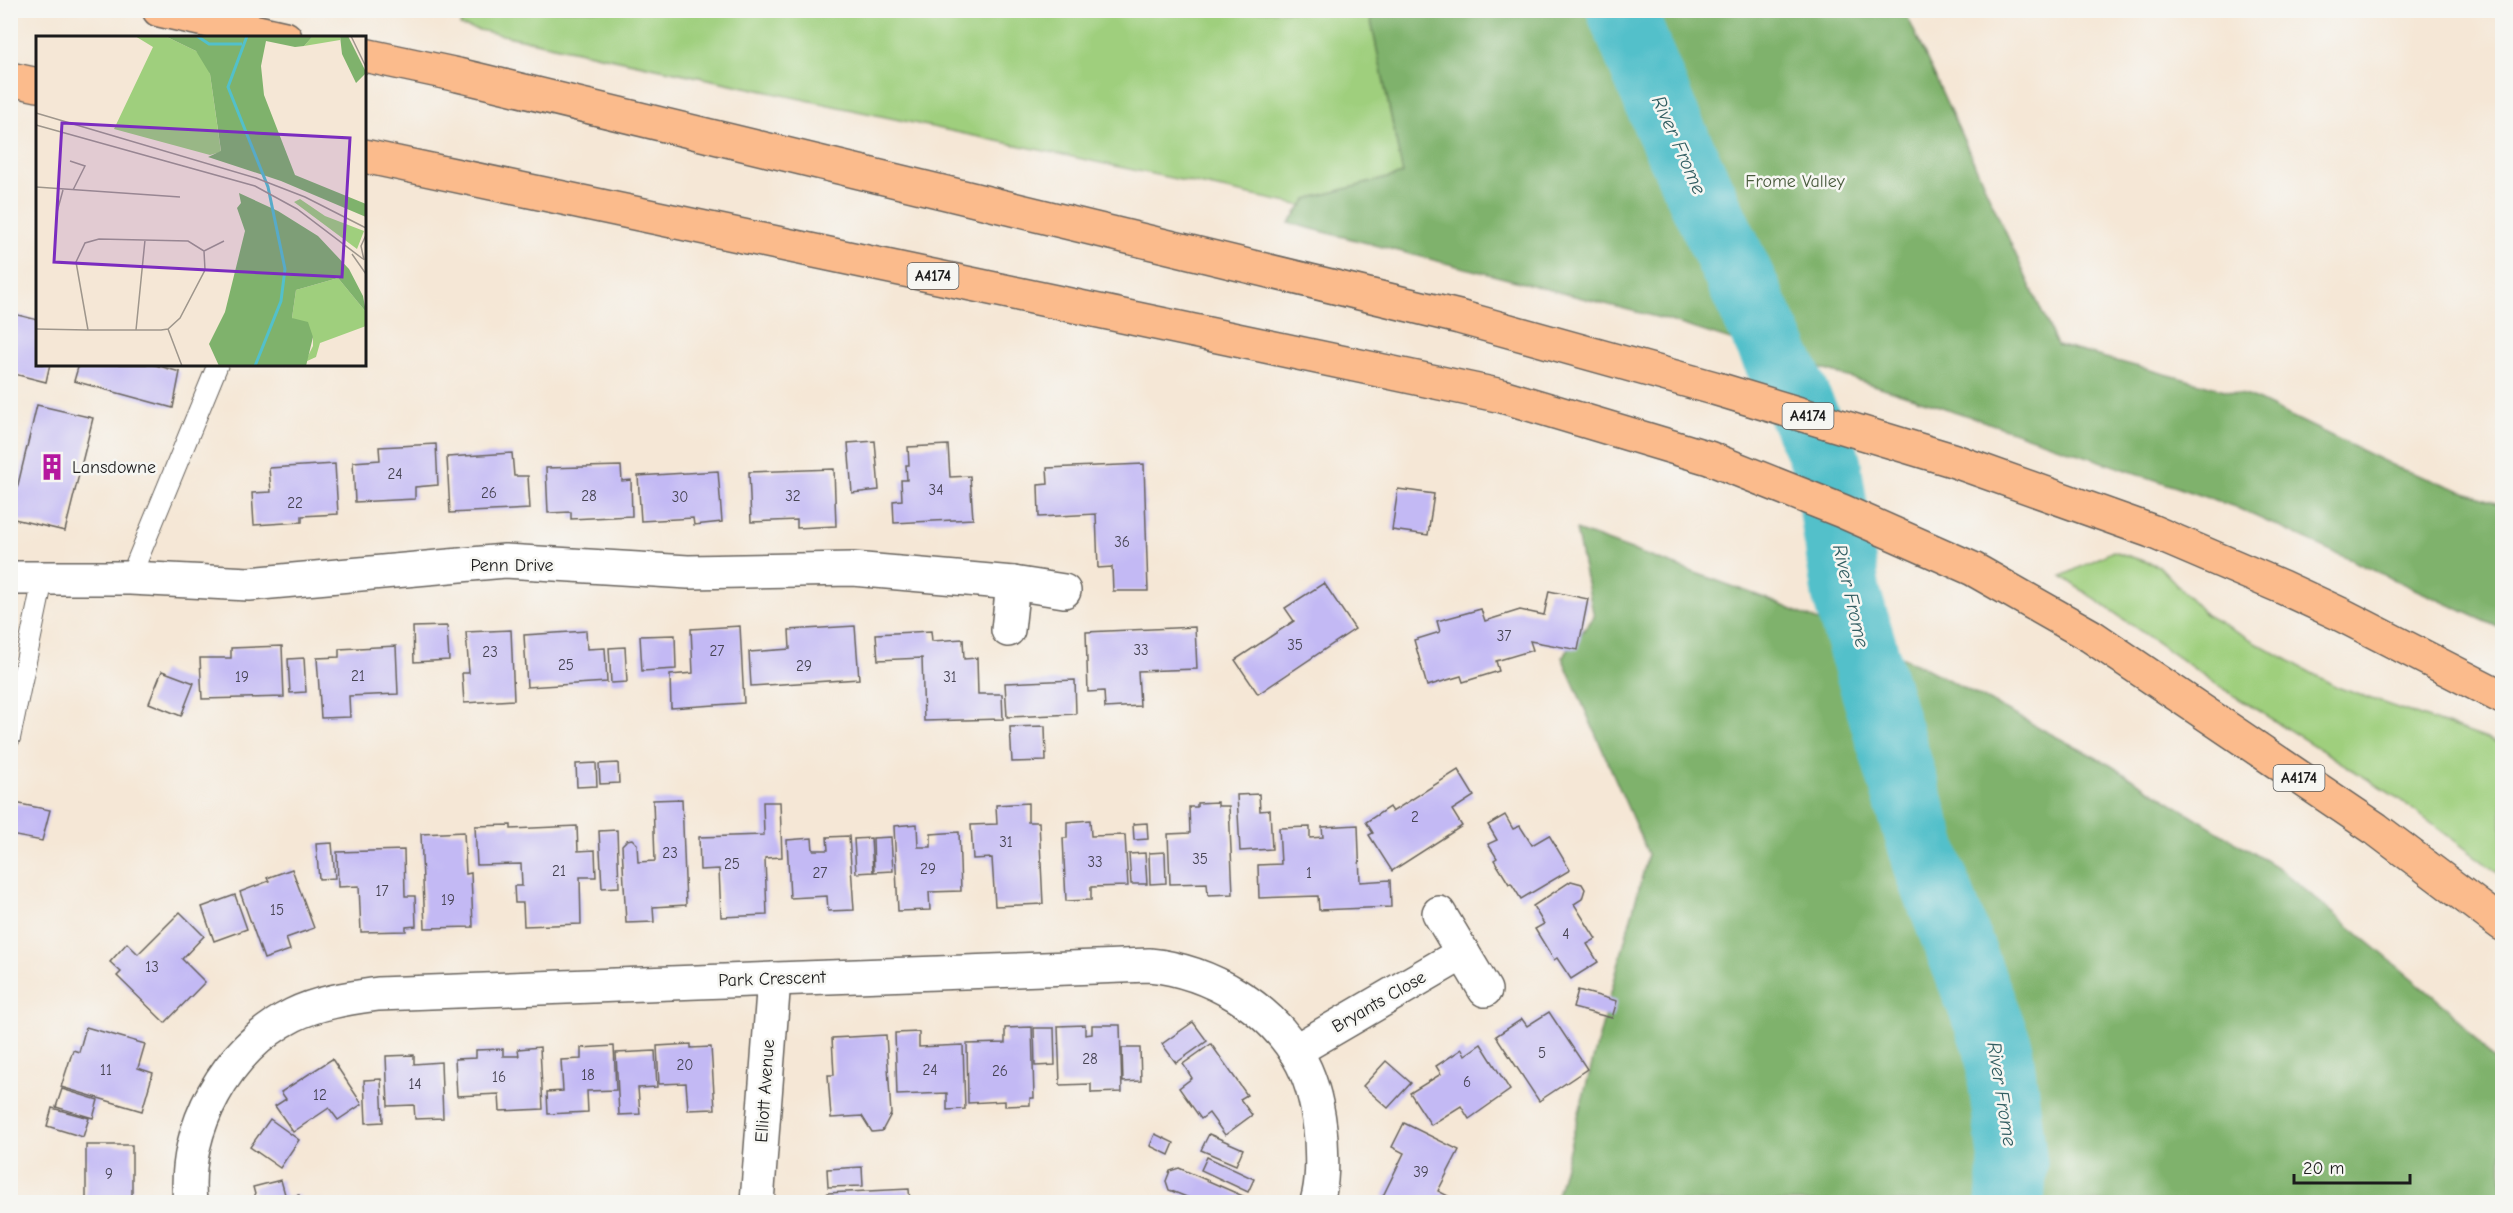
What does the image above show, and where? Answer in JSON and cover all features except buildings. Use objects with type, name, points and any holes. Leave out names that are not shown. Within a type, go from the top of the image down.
[{"type":"highway","points":[[159,10],[276,36]]},
{"type":"highway","name":"A4174","points":[[366,54],[482,80],[1459,317],[1714,388],[1952,460],[2151,531],[2282,587],[2502,697]]},
{"type":"highway","points":[[10,80],[36,85]]},
{"type":"highway","name":"A4174","points":[[366,156],[1502,396],[1709,458],[1842,510],[1973,569],[2091,636],[2376,829],[2502,924]]},
{"type":"highway","name":"A4174","points":[[2402,645],[2502,675]]},
{"type":"street","name":"Penn Drive","points":[[10,578],[130,578],[249,584],[505,561],[688,572],[853,569],[1013,583],[1064,591]]},
{"type":"street","points":[[1008,630],[1013,583]]},
{"type":"street","points":[[1439,913],[1485,990]]},
{"type":"street","name":"Bryants Close","points":[[1295,1051],[1463,953]]},
{"type":"street","name":"Park Crescent","points":[[190,1203],[190,1160],[197,1135],[211,1097],[233,1064],[276,1025],[303,1011],[334,1001],[378,994],[1124,966],[1162,967],[1197,975],[1239,997],[1277,1030],[1295,1051],[1310,1082],[1320,1124],[1322,1166],[1317,1203]]},
{"type":"street","name":"Elliott Avenue","points":[[757,1203],[774,979]]},
{"type":"lane","points":[[130,578],[217,366]]},
{"type":"lane","points":[[10,738],[43,579]]},
{"type":"green space","points":[[465,10],[1369,11],[1403,174],[1307,199],[1302,206],[460,26]]},
{"type":"green space","name":"Frome Valley","points":[[1369,11],[1905,11],[2057,345],[2251,397],[2398,468],[2502,505],[2502,629],[2235,507],[1933,404],[1664,319],[1289,223],[1307,199],[1403,174]]},
{"type":"green space","points":[[1576,530],[1765,598],[1926,668],[2110,765],[2280,869],[2450,1010],[2502,1069],[2502,1202],[1555,1202],[1648,854],[1562,657],[1594,617]]},
{"type":"green space","points":[[2113,551],[2159,566],[2206,615],[2337,687],[2502,744],[2502,876],[2396,797],[2222,688],[2062,576]]},
{"type":"waterway","name":"River Frome","points":[[1621,10],[1667,122],[1827,465],[1846,593],[1930,871],[1998,1047],[2013,1163],[2010,1202]]},
{"type":"place","name":"Lansdowne","points":[[52,467]]}]
